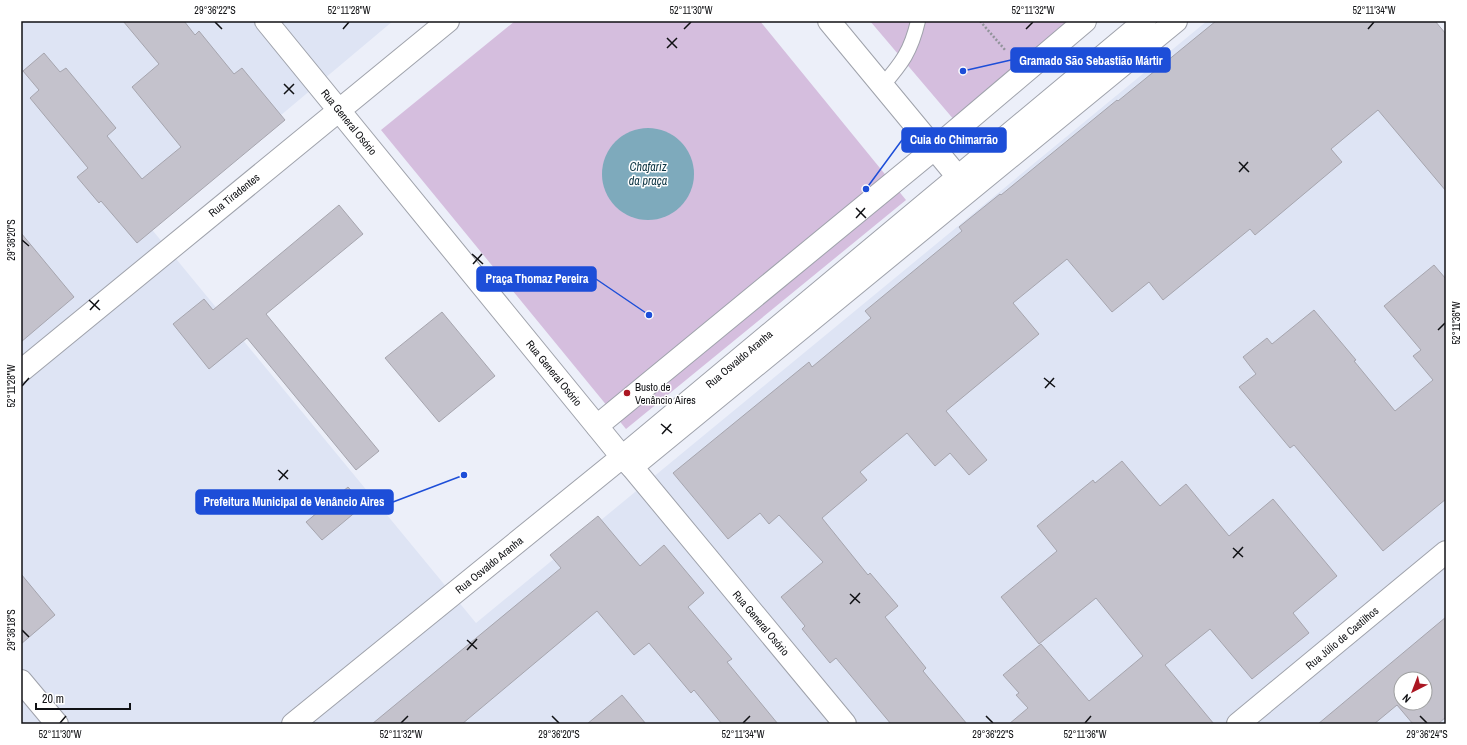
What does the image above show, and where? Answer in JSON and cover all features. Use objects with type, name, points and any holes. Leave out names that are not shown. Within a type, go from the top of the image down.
[{"type":"main road","name":"Rua General Osório","points":[[266,21],[597,426],[845,724]]},
{"type":"main road","name":"Rua Tiradentes","points":[[21,371],[448,21]]},
{"type":"main road","points":[[829,21],[958,177]]},
{"type":"main road","points":[[597,426],[934,149],[1085,21]]},
{"type":"main road","name":"Rua Osvaldo Aranha","points":[[293,724],[627,462],[958,177],[1146,21]]},
{"type":"main road","points":[[627,462],[1176,21]]},
{"type":"main road","name":"Rua Júlio de Castilhos","points":[[1238,724],[1446,552]]},
{"type":"main road","points":[[21,681],[57,724]]},
{"type":"lane","points":[[882,86],[902,64],[915,35],[918,21]]},
{"type":"path","points":[[980,21],[1025,72]]},
{"type":"shaded area","points":[[21,21],[393,21],[149,226],[476,623],[1207,21],[1425,21],[1446,46],[1446,724],[21,724]]},
{"type":"shaded area","points":[[515,21],[760,21],[906,200],[626,429],[381,130]]},
{"type":"shaded area","points":[[870,21],[1073,21],[955,121]]},
{"type":"water","name":"Chafariz da praça","points":[[648,128],[666,132],[680,142],[690,156],[694,174],[690,192],[680,206],[666,216],[648,220],[630,216],[616,206],[606,192],[602,174],[606,156],[616,142],[630,132]]},
{"type":"building","points":[[123,21],[184,21],[195,35],[199,31],[234,74],[242,68],[285,120],[137,243],[101,201],[99,203],[77,177],[88,168],[30,98],[39,90],[23,71],[44,53],[60,72],[66,68],[116,128],[107,136],[142,179],[181,147],[132,87],[159,64]]},
{"type":"building","points":[[1216,21],[1435,21],[1446,34],[1446,191],[1378,110],[1331,149],[1342,162],[1255,235],[1250,229],[1163,300],[1149,282],[1112,312],[1067,259],[1013,303],[1039,334],[946,411],[987,460],[969,475],[950,453],[935,466],[907,433],[860,472],[867,480],[822,518],[868,575],[870,573],[898,606],[885,617],[926,668],[923,671],[967,724],[891,724],[836,658],[830,663],[802,629],[805,626],[781,597],[823,562],[779,515],[769,524],[760,513],[728,539],[673,473],[809,362],[812,367],[871,318],[865,311],[962,231],[959,227],[1000,194],[1001,195]]},
{"type":"building","points":[[339,205],[363,234],[266,314],[379,451],[356,470],[247,338],[209,369],[173,324],[204,299],[213,310]]},
{"type":"building","points":[[21,233],[74,297],[21,342]]},
{"type":"building","points":[[1434,265],[1446,279],[1446,499],[1383,551],[1294,445],[1290,448],[1239,387],[1256,374],[1243,357],[1267,338],[1272,344],[1314,310],[1356,360],[1354,361],[1395,411],[1433,380],[1413,356],[1421,350],[1384,306]]},
{"type":"building","points":[[442,312],[495,376],[439,422],[385,358]]},
{"type":"building","points":[[1122,461],[1160,506],[1186,484],[1229,536],[1273,499],[1337,576],[1293,613],[1309,633],[1252,679],[1210,629],[1165,665],[1214,724],[1009,724],[1028,708],[1016,695],[1019,693],[1003,675],[1041,644],[1089,701],[1143,656],[1096,598],[1039,644],[1001,597],[1057,551],[1037,526],[1093,480],[1095,483]]},
{"type":"building","points":[[348,487],[364,505],[322,540],[306,522]]},
{"type":"building","points":[[598,516],[640,566],[664,545],[704,593],[688,607],[732,659],[727,662],[778,724],[722,724],[694,690],[691,693],[649,643],[634,655],[597,611],[462,724],[372,724],[561,568],[550,555]]},
{"type":"building","points":[[21,574],[55,615],[21,644]]},
{"type":"building","points":[[1446,617],[1446,717],[1438,724],[1413,724],[1402,711],[1433,711],[1433,671],[1393,671],[1393,708],[1374,724],[1318,724]]},
{"type":"building","points":[[622,695],[646,724],[587,724]]},
{"type":"place","name":"Gramado São Sebastião Mártir","points":[[963,71]]},
{"type":"place","name":"Cuia do Chimarrão","points":[[866,189]]},
{"type":"place","name":"Praça Thomaz Pereira","points":[[649,315]]},
{"type":"place","name":"Busto de Venâncio Aires","points":[[627,393]]},
{"type":"place","name":"Prefeitura Municipal de Venâncio Aires","points":[[464,475]]}]
